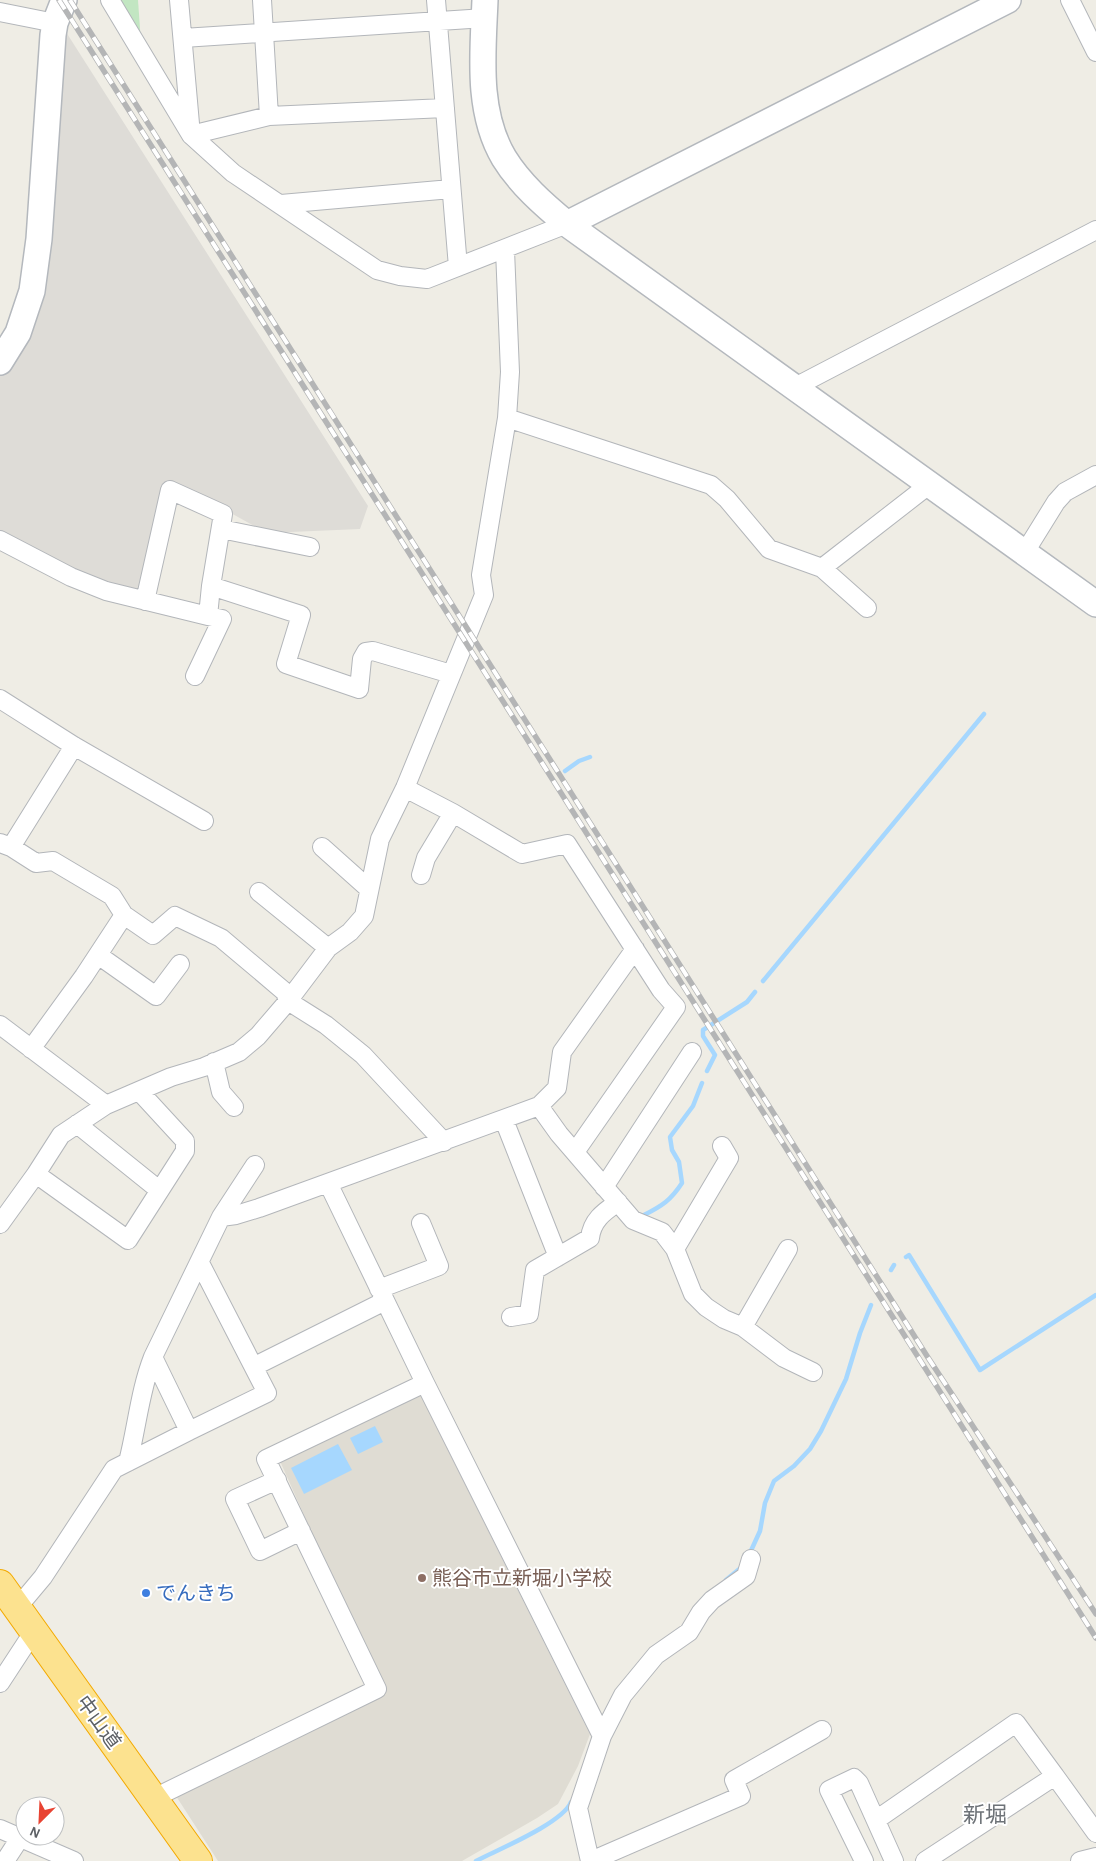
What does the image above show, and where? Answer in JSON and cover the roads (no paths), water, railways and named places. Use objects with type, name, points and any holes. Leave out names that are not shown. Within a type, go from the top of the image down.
[{"type":"highway","name":"中山道","points":[[0,1584],[198,1861]]},
{"type":"street","points":[[0,362],[18,333],[32,291],[38,239],[54,23],[64,0]]},
{"type":"street","points":[[110,0],[191,135],[233,172],[377,270],[400,276],[427,279],[505,250],[567,224],[1008,0]]},
{"type":"street","points":[[179,0],[191,135]]},
{"type":"street","points":[[262,0],[269,116]]},
{"type":"street","points":[[436,0],[458,267]]},
{"type":"street","points":[[1070,0],[1096,52]]},
{"type":"street","points":[[183,38],[438,21],[485,9],[483,86],[491,128],[504,157],[524,185],[544,205],[567,224],[1096,604]]},
{"type":"street","points":[[0,12],[54,23]]},
{"type":"street","points":[[191,135],[269,116],[445,108]]},
{"type":"street","points":[[281,204],[451,189]]},
{"type":"street","points":[[795,387],[1096,230]]},
{"type":"street","points":[[0,1224],[61,1135],[106,1105],[171,1077],[239,1052],[258,1036],[288,1001],[328,948],[350,932],[364,916],[380,838],[406,788],[484,595],[481,575],[508,418],[510,372],[505,250]]},
{"type":"street","points":[[508,418],[712,485],[727,499],[769,549],[822,568],[867,608]]},
{"type":"street","points":[[1025,552],[1056,502],[1066,492],[1096,475]]},
{"type":"street","points":[[822,568],[930,484]]},
{"type":"street","points":[[145,601],[170,490],[223,514],[208,616]]},
{"type":"street","points":[[221,529],[310,547]]},
{"type":"street","points":[[0,540],[71,577],[106,591],[222,619],[196,676]]},
{"type":"street","points":[[211,586],[301,615],[286,664],[359,689],[362,659],[366,652],[373,651],[451,674]]},
{"type":"street","points":[[0,699],[74,746],[204,821]]},
{"type":"street","points":[[74,746],[6,845],[36,863],[52,861],[112,896],[124,915],[153,935],[175,916],[220,938],[284,992],[288,1001],[326,1025],[363,1054],[444,1142]]},
{"type":"street","points":[[406,788],[453,813],[522,854],[567,844],[661,990],[676,1007],[575,1152]]},
{"type":"street","points":[[421,875],[426,858],[453,813]]},
{"type":"street","points":[[322,847],[369,889]]},
{"type":"street","points":[[259,892],[328,948]]},
{"type":"street","points":[[31,1049],[124,915]]},
{"type":"street","points":[[221,1217],[260,1208],[539,1106],[557,1088],[562,1052],[635,949]]},
{"type":"street","points":[[98,955],[156,996],[180,964]]},
{"type":"street","points":[[0,1026],[106,1105]]},
{"type":"street","points":[[604,1187],[692,1052]]},
{"type":"street","points":[[214,1062],[221,1092],[234,1107]]},
{"type":"street","points":[[36,1174],[128,1240],[185,1151],[185,1141],[139,1091]]},
{"type":"street","points":[[539,1106],[558,1134],[633,1220],[662,1232],[675,1249],[693,1294],[706,1307],[724,1319],[743,1327],[784,1358],[813,1372]]},
{"type":"street","points":[[504,1120],[558,1257]]},
{"type":"street","points":[[77,1124],[159,1190]]},
{"type":"street","points":[[675,1249],[729,1158],[722,1146]]},
{"type":"street","points":[[128,1462],[145,1377],[153,1357],[221,1217],[256,1165]]},
{"type":"street","points":[[328,1183],[425,1383],[602,1736]]},
{"type":"street","points":[[511,1317],[529,1314],[535,1270],[590,1238],[591,1228],[599,1216],[618,1202]]},
{"type":"street","points":[[254,1366],[438,1266],[421,1223]]},
{"type":"street","points":[[743,1327],[788,1249]]},
{"type":"street","points":[[17,1608],[43,1577],[114,1469],[267,1393],[200,1263]]},
{"type":"street","points":[[153,1357],[189,1431]]},
{"type":"street","points":[[154,1798],[377,1689],[266,1459],[425,1383]]},
{"type":"street","points":[[277,1480],[235,1499],[260,1551],[301,1532]]},
{"type":"street","points":[[752,1559],[746,1576],[712,1600],[683,1637],[656,1655],[623,1695],[602,1736],[578,1808],[590,1861],[741,1796],[734,1780],[822,1730]]},
{"type":"street","points":[[0,1683],[34,1631]]},
{"type":"street","points":[[876,1820],[1016,1723],[1096,1833]]},
{"type":"street","points":[[925,1861],[1055,1776]]},
{"type":"street","points":[[864,1861],[829,1790],[854,1778],[876,1820],[894,1861]]},
{"type":"street","points":[[0,1829],[15,1836]]},
{"type":"street","points":[[5,1861],[15,1846]]},
{"type":"street","points":[[39,1846],[74,1861]]},
{"type":"street","points":[[1080,1861],[1096,1856]]},
{"type":"water","points":[[375,1426],[383,1442],[358,1454],[350,1438]]},
{"type":"water","points":[[338,1444],[352,1470],[304,1494],[291,1468]]},
{"type":"waterway","points":[[763,981],[984,714]]},
{"type":"waterway","points":[[565,771],[579,761],[590,757]]},
{"type":"waterway","points":[[707,1071],[715,1055],[703,1036],[703,1030],[747,1002],[755,992]]},
{"type":"waterway","points":[[644,1215],[666,1202],[682,1183],[679,1162],[672,1150],[670,1137],[693,1106],[702,1083]]},
{"type":"waterway","points":[[906,1257],[909,1255],[980,1370],[1096,1295]]},
{"type":"waterway","points":[[891,1270],[894,1265]]},
{"type":"waterway","points":[[749,1555],[760,1531],[765,1503],[774,1481],[794,1466],[810,1449],[821,1431],[846,1379],[871,1305]]},
{"type":"waterway","points":[[726,1580],[743,1566]]},
{"type":"waterway","points":[[476,1861],[556,1819],[571,1802]]},
{"type":"railway","points":[[59,0],[1096,1638]]},
{"type":"railway","points":[[70,0],[927,1356],[1096,1614]]},
{"type":"place","name":"熊谷市立新堀小学校","points":[[422,1578]]},
{"type":"place","name":"でんきち","points":[[146,1593]]},
{"type":"district","name":"新堀","points":[[985,1814]]}]
